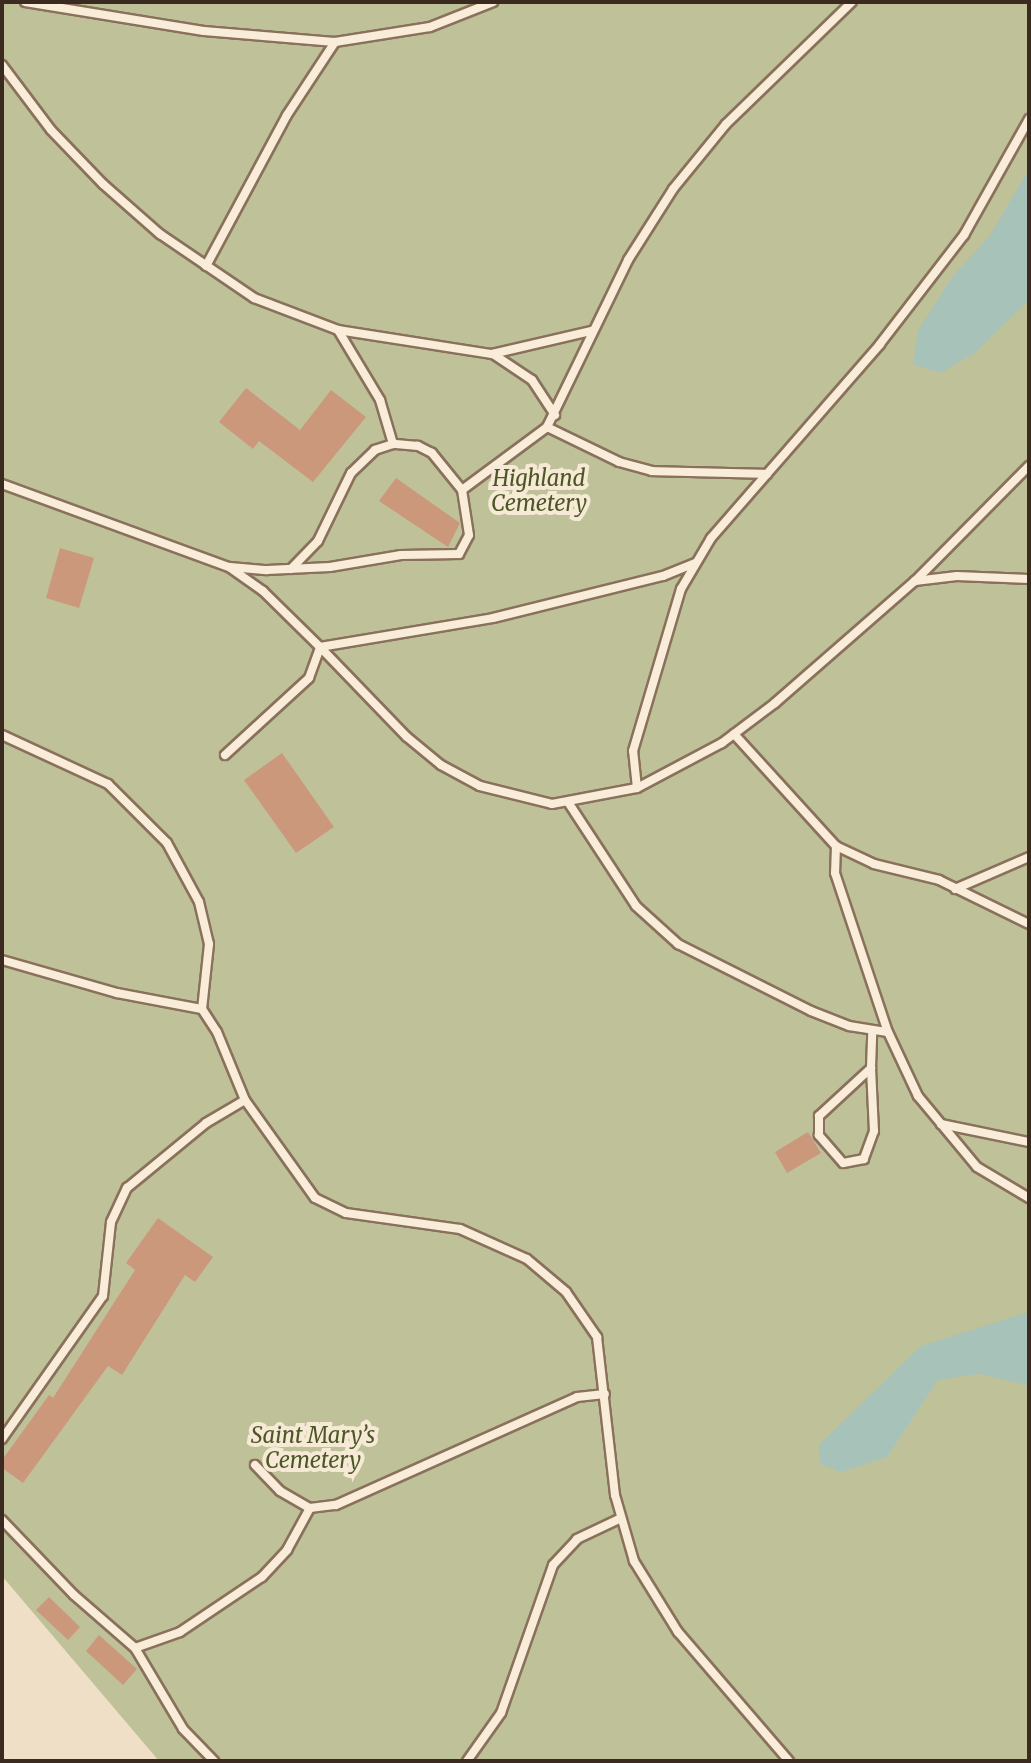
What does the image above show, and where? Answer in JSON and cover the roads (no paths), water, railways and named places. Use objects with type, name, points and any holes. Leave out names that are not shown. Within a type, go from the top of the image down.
[{"type":"lane","points":[[25,2],[204,31],[335,42],[430,27],[493,2]]},
{"type":"lane","points":[[462,490],[547,427],[591,331],[673,189],[726,124],[852,2]]},
{"type":"lane","points":[[206,266],[287,115],[335,42]]},
{"type":"lane","points":[[2,65],[51,130],[103,184],[206,266],[254,298],[338,330],[492,354],[591,331]]},
{"type":"lane","points":[[637,788],[633,751],[665,628],[696,563],[767,474],[880,344],[964,235],[1029,119]]},
{"type":"lane","points":[[338,330],[380,400],[393,444]]},
{"type":"lane","points":[[492,354],[532,380],[555,415]]},
{"type":"lane","points":[[547,427],[619,462],[652,471],[767,474]]},
{"type":"lane","points":[[229,567],[291,569],[459,554],[469,535],[462,490],[432,453],[393,444],[361,459],[318,541],[291,569]]},
{"type":"lane","points":[[2,484],[229,567],[263,591],[441,765],[480,786],[524,799],[568,802],[637,788],[734,734],[915,581],[1029,466]]},
{"type":"lane","points":[[320,647],[493,618],[663,576],[696,563]]},
{"type":"lane","points":[[915,581],[957,576],[1029,579]]},
{"type":"lane","points":[[225,755],[309,678],[320,647]]},
{"type":"lane","points":[[734,734],[836,846],[874,864],[955,889],[1029,924]]},
{"type":"lane","points":[[2,735],[108,784],[167,843],[199,902],[209,944],[202,1009],[217,1032],[245,1100],[315,1198],[328,1207],[460,1229],[527,1259],[566,1292],[597,1337],[619,1519],[651,1596],[789,1761]]},
{"type":"lane","points":[[568,802],[636,906],[678,944],[797,1005],[872,1031],[888,1032]]},
{"type":"lane","points":[[836,846],[835,873],[888,1032],[918,1096],[977,1167],[1029,1198]]},
{"type":"lane","points":[[955,889],[1029,857]]},
{"type":"lane","points":[[2,960],[117,993],[202,1009]]},
{"type":"lane","points":[[871,1068],[819,1116],[819,1135],[843,1163],[864,1159],[874,1131],[872,1031]]},
{"type":"lane","points":[[2,1439],[103,1296],[111,1222],[127,1188],[206,1123],[245,1100]]},
{"type":"lane","points":[[941,1124],[1029,1142]]},
{"type":"lane","points":[[255,1465],[280,1491],[310,1508],[336,1505],[577,1397],[605,1394]]},
{"type":"lane","points":[[135,1648],[180,1632],[262,1577],[287,1550],[310,1508]]},
{"type":"lane","points":[[467,1761],[501,1713],[553,1565],[577,1539],[619,1519]]},
{"type":"lane","points":[[2,1520],[74,1595],[135,1648],[183,1729],[214,1761]]},
{"type":"park label","name":"Highland Cemetery","points":[[539,490]]},
{"type":"park label","name":"Saint Mary’s Cemetery","points":[[313,1448]]}]
